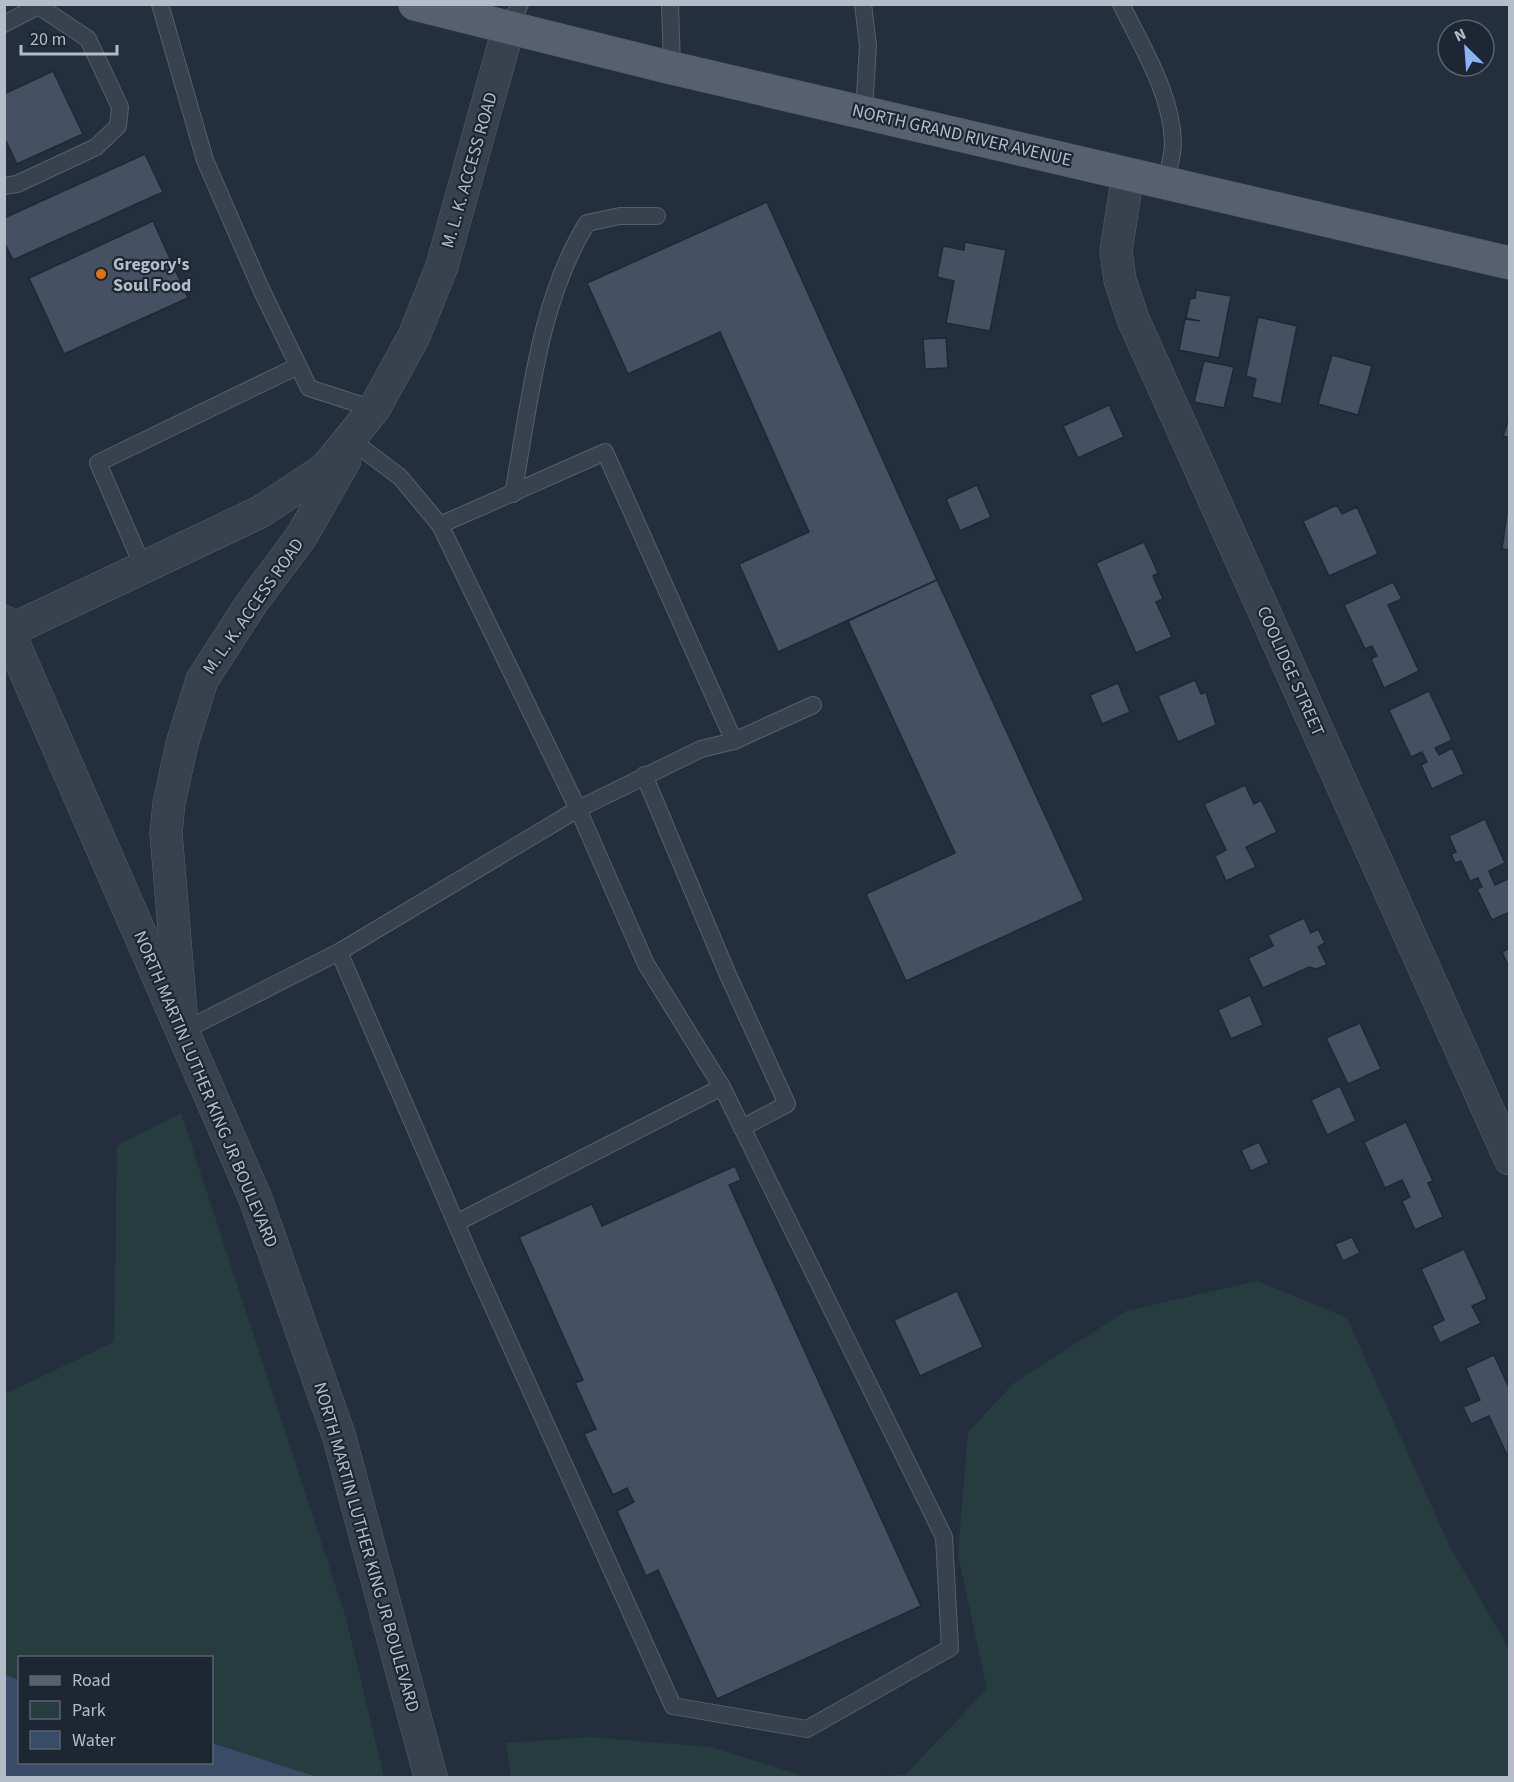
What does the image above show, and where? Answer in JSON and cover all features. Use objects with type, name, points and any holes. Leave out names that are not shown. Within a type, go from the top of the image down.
[{"type":"main road","name":"NORTH GRAND RIVER AVENUE","points":[[416,4],[514,15],[672,68],[1509,263]]},
{"type":"street","name":"M. L. K. ACCESS ROAD","points":[[183,1031],[166,833],[169,803],[182,744],[202,680],[251,604],[301,537],[414,336],[442,266],[514,15]]},
{"type":"street","name":"COOLIDGE STREET","points":[[1128,174],[1116,251],[1120,280],[1133,319],[1509,1159]]},
{"type":"street","name":"M. L. K. ACCESS ROAD","points":[[7,626],[144,568],[260,512],[326,469],[375,409]]},
{"type":"street","name":"NORTH MARTIN LUTHER KING JR BOULEVARD","points":[[7,626],[256,1200],[339,1436],[431,1778]]},
{"type":"lane","points":[[160,4],[205,160],[261,289],[309,388],[375,409]]},
{"type":"lane","points":[[670,4],[672,68]]},
{"type":"lane","points":[[863,4],[868,46],[864,112]]},
{"type":"lane","points":[[1120,4],[1154,71],[1170,116],[1173,145],[1165,184]]},
{"type":"lane","points":[[4,24],[41,6],[88,39],[120,107],[118,126],[96,147],[18,184],[4,186]]},
{"type":"lane","points":[[513,494],[545,325],[575,242],[587,223],[620,216],[657,216]]},
{"type":"lane","points":[[144,568],[98,463],[298,366]]},
{"type":"lane","points":[[339,952],[456,1223],[674,1706],[807,1729],[950,1648],[944,1537],[722,1088],[646,964],[578,809],[440,525],[400,477],[355,443]]},
{"type":"lane","points":[[440,525],[605,452],[734,741]]},
{"type":"lane","points":[[183,1031],[339,952],[578,809],[701,749],[734,741],[813,705]]},
{"type":"lane","points":[[644,775],[728,975],[787,1104],[742,1128]]},
{"type":"lane","points":[[456,1223],[722,1088]]},
{"type":"green space","points":[[181,1113],[346,1618],[384,1777],[314,1776],[213,1743],[213,1656],[18,1656],[18,1680],[5,1674],[5,1394],[114,1342],[117,1146]]},
{"type":"green space","points":[[1257,1281],[1347,1318],[1450,1547],[1509,1649],[1509,1777],[870,1777],[905,1775],[987,1689],[958,1555],[968,1432],[1014,1383],[1126,1311]]},
{"type":"green space","points":[[591,1737],[711,1747],[807,1777],[511,1777],[506,1743]]},
{"type":"water","points":[[4,1674],[18,1680],[18,1764],[213,1764],[213,1743],[314,1776],[329,1777],[5,1777]]},
{"type":"building","points":[[53,71],[83,134],[17,164],[4,137],[4,94]]},
{"type":"building","points":[[145,154],[163,192],[13,260],[4,242],[4,218]]},
{"type":"building","points":[[767,202],[937,580],[778,652],[739,564],[809,532],[720,332],[628,374],[587,283]]},
{"type":"building","points":[[153,221],[188,298],[64,354],[29,278]]},
{"type":"building","points":[[965,242],[1006,250],[990,331],[946,323],[954,281],[937,277],[943,246],[964,250]]},
{"type":"building","points":[[1196,290],[1231,296],[1219,358],[1179,350],[1185,319],[1200,321],[1186,318],[1190,299],[1195,298]]},
{"type":"building","points":[[1258,317],[1297,326],[1281,404],[1252,397],[1256,379],[1246,376]]},
{"type":"building","points":[[946,338],[948,368],[925,369],[923,339]]},
{"type":"building","points":[[1332,355],[1372,366],[1358,415],[1318,404]]},
{"type":"building","points":[[1204,361],[1234,367],[1224,408],[1194,402]]},
{"type":"building","points":[[1109,405],[1124,437],[1078,458],[1063,426]]},
{"type":"building","points":[[1510,415],[1510,438],[1503,436]]},
{"type":"building","points":[[977,485],[991,517],[960,531],[946,499]]},
{"type":"building","points":[[1337,505],[1342,514],[1357,507],[1378,554],[1329,576],[1303,521]]},
{"type":"building","points":[[1507,513],[1510,513],[1510,550],[1502,549]]},
{"type":"building","points":[[1144,542],[1158,573],[1153,576],[1163,599],[1156,602],[1172,637],[1136,653],[1096,563]]},
{"type":"building","points":[[937,580],[1084,900],[906,981],[866,894],[955,853],[848,621]]},
{"type":"building","points":[[1393,582],[1402,599],[1388,605],[1419,671],[1384,688],[1371,659],[1377,656],[1372,646],[1365,649],[1344,605]]},
{"type":"building","points":[[1195,680],[1201,694],[1206,692],[1216,725],[1178,742],[1158,696]]},
{"type":"building","points":[[1118,683],[1130,712],[1102,724],[1090,695]]},
{"type":"building","points":[[1429,691],[1452,740],[1435,748],[1439,755],[1452,748],[1464,774],[1432,789],[1421,765],[1427,762],[1422,752],[1411,757],[1389,710]]},
{"type":"building","points":[[1245,785],[1254,804],[1261,800],[1277,832],[1246,847],[1256,867],[1226,881],[1215,856],[1226,850],[1204,804]]},
{"type":"building","points":[[1485,819],[1505,863],[1489,871],[1495,885],[1510,878],[1510,912],[1492,920],[1477,889],[1482,887],[1478,878],[1470,881],[1461,861],[1455,863],[1451,854],[1456,852],[1449,836]]},
{"type":"building","points":[[1304,918],[1311,933],[1318,929],[1325,943],[1318,947],[1327,965],[1316,969],[1309,967],[1263,988],[1248,958],[1273,946],[1268,935]]},
{"type":"building","points":[[1510,948],[1510,969],[1502,952]]},
{"type":"building","points":[[1250,995],[1263,1025],[1231,1039],[1218,1010]]},
{"type":"building","points":[[1360,1023],[1381,1069],[1348,1084],[1326,1038]]},
{"type":"building","points":[[1340,1086],[1356,1121],[1327,1135],[1311,1100]]},
{"type":"building","points":[[1406,1122],[1433,1181],[1428,1183],[1443,1217],[1415,1230],[1402,1201],[1410,1197],[1402,1180],[1385,1188],[1364,1142]]},
{"type":"building","points":[[1259,1142],[1269,1163],[1251,1171],[1241,1150]]},
{"type":"building","points":[[735,1166],[741,1180],[729,1185],[921,1606],[717,1699],[658,1570],[646,1576],[617,1511],[634,1502],[627,1488],[613,1495],[584,1434],[596,1429],[575,1383],[583,1380],[519,1237],[592,1204],[602,1226]]},
{"type":"building","points":[[1352,1237],[1360,1253],[1343,1261],[1335,1244]]},
{"type":"building","points":[[1464,1249],[1487,1299],[1472,1306],[1481,1323],[1440,1343],[1432,1326],[1444,1320],[1421,1269]]},
{"type":"building","points":[[957,1291],[983,1347],[920,1376],[894,1320]]},
{"type":"building","points":[[1494,1355],[1510,1390],[1508,1457],[1489,1416],[1471,1424],[1463,1407],[1480,1400],[1466,1368]]},
{"type":"place","name":"Gregory's Soul Food","points":[[101,274]]}]
